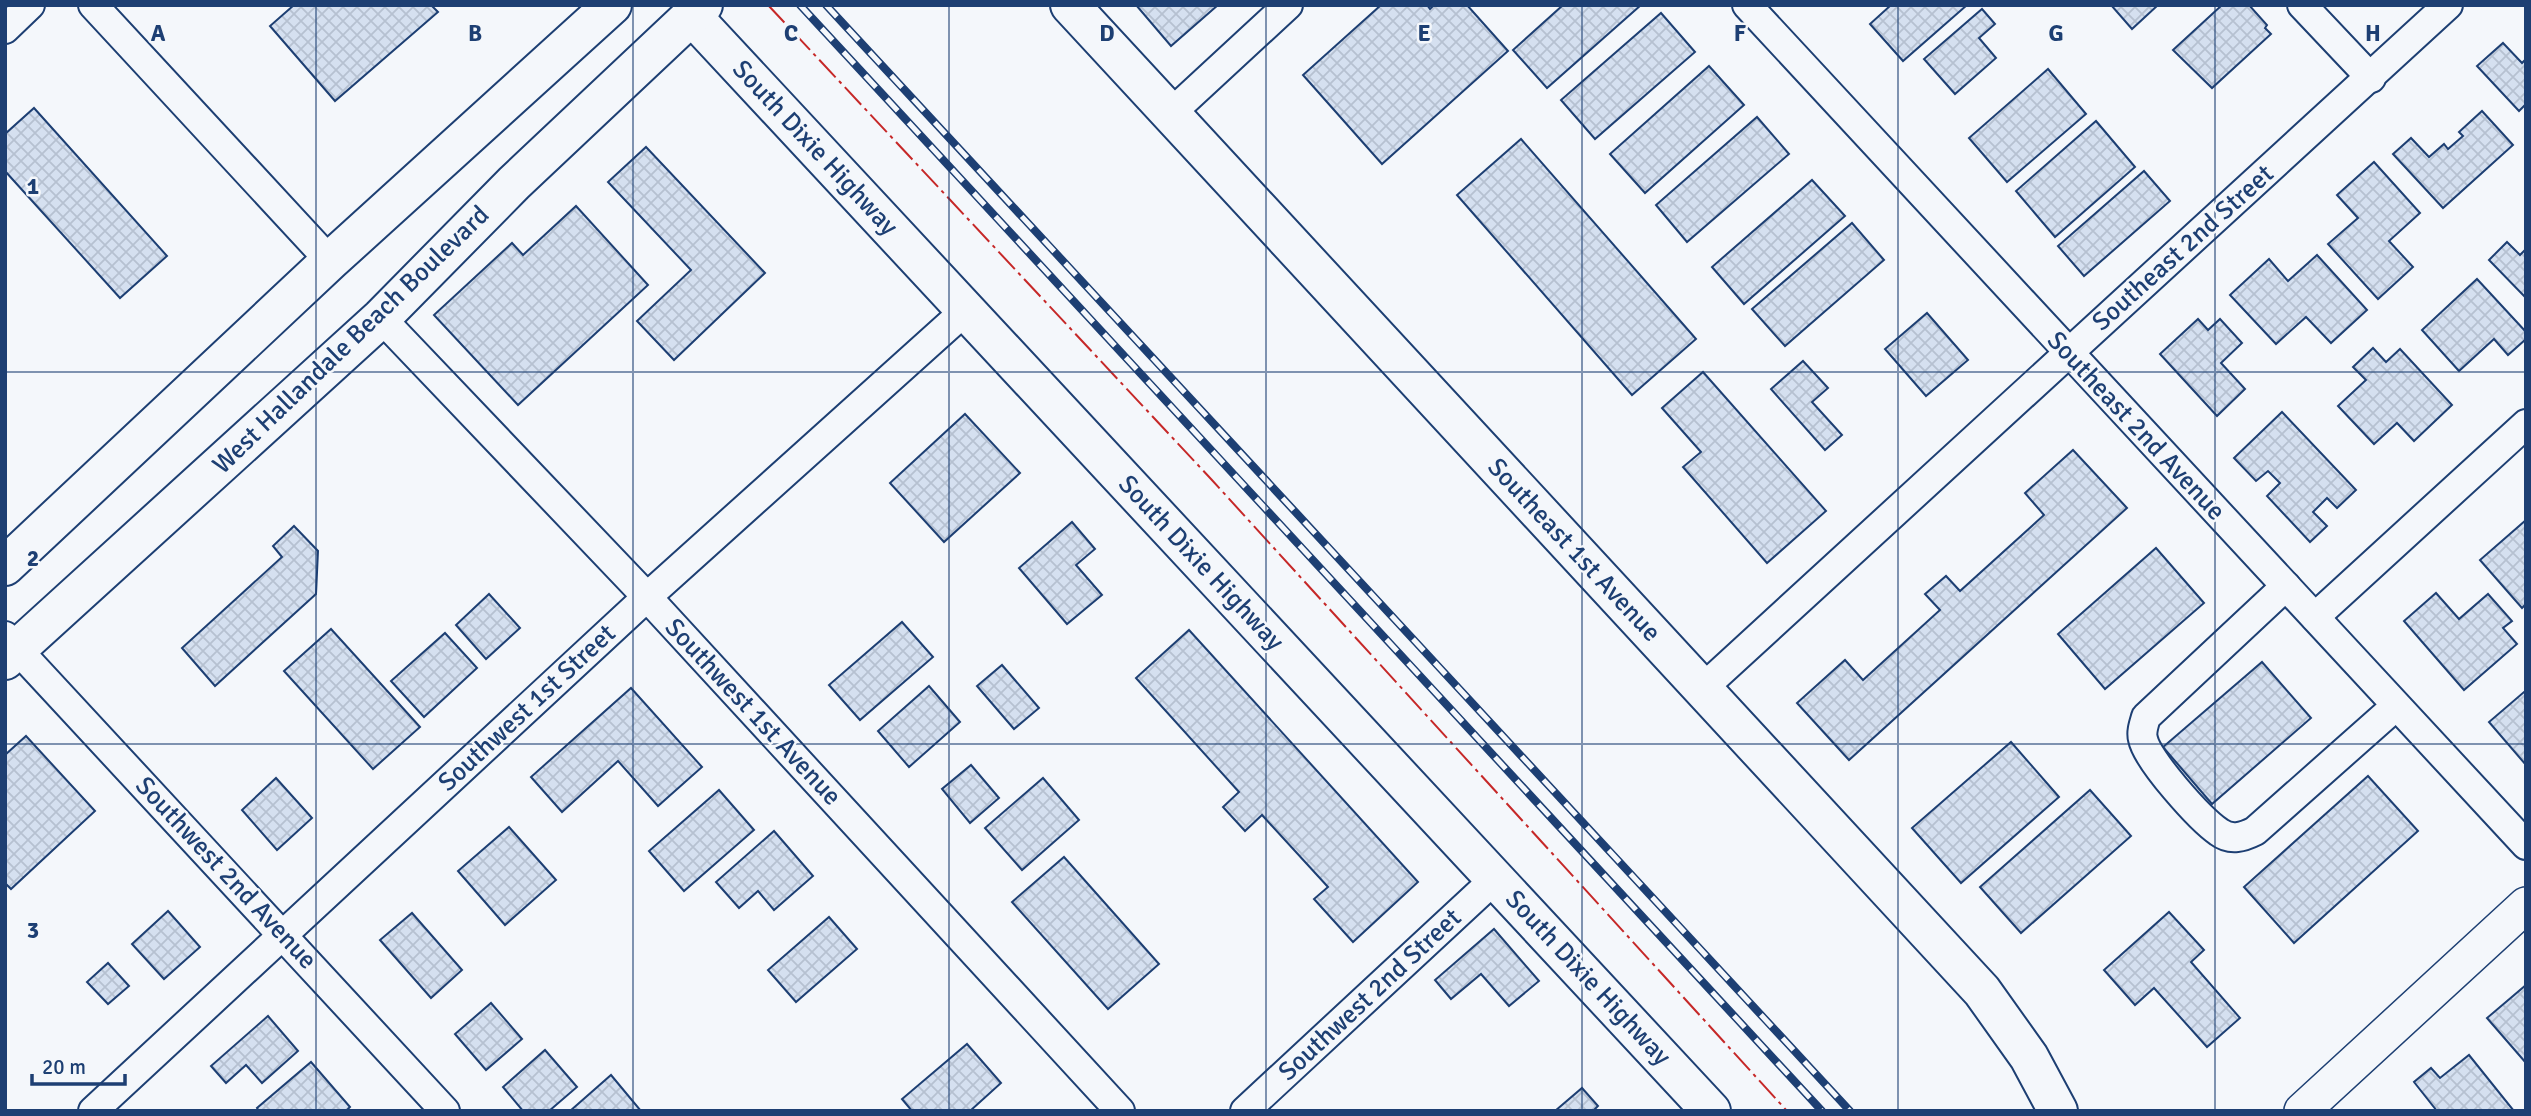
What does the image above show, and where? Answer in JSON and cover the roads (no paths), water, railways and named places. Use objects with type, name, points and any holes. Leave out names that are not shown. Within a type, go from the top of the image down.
[{"type":"main road","points":[[5,566],[330,261],[612,5]]},
{"type":"main road","name":"Southeast 1st Avenue","points":[[1069,5],[1982,990],[2029,1057],[2058,1111]]},
{"type":"main road","name":"South Dixie Highway","points":[[693,9],[966,310],[1711,1111]]},
{"type":"main road","name":"West Hallandale Beach Boulevard","points":[[9,648],[381,318],[514,183],[693,9]]},
{"type":"street","points":[[5,29],[30,5]]},
{"type":"street","points":[[93,5],[330,261]]},
{"type":"street","points":[[1169,115],[1288,5]]},
{"type":"street","name":"Southeast 2nd Avenue","points":[[1747,5],[2526,845]]},
{"type":"street","points":[[2302,5],[2371,78]]},
{"type":"street","name":"Southeast 2nd Street","points":[[1702,689],[2448,5]]},
{"type":"street","name":"Southwest 1st Street","points":[[93,1111],[647,597],[966,310]]},
{"type":"street","name":"Southwest 1st Avenue","points":[[381,318],[647,597],[1120,1111]]},
{"type":"street","points":[[2315,617],[2526,424]]},
{"type":"street","points":[[2286,586],[2146,717],[2142,737],[2149,754],[2196,810],[2219,833],[2241,838],[2255,831],[2396,706]]},
{"type":"street","name":"Southwest 2nd Avenue","points":[[9,648],[282,933],[445,1111]]},
{"type":"street","name":"Southwest 2nd Street","points":[[1245,1111],[1496,878]]},
{"type":"street","points":[[2302,1111],[2526,905]]},
{"type":"railway","points":[[800,5],[1822,1111]]},
{"type":"railway","points":[[826,5],[1850,1111]]}]
